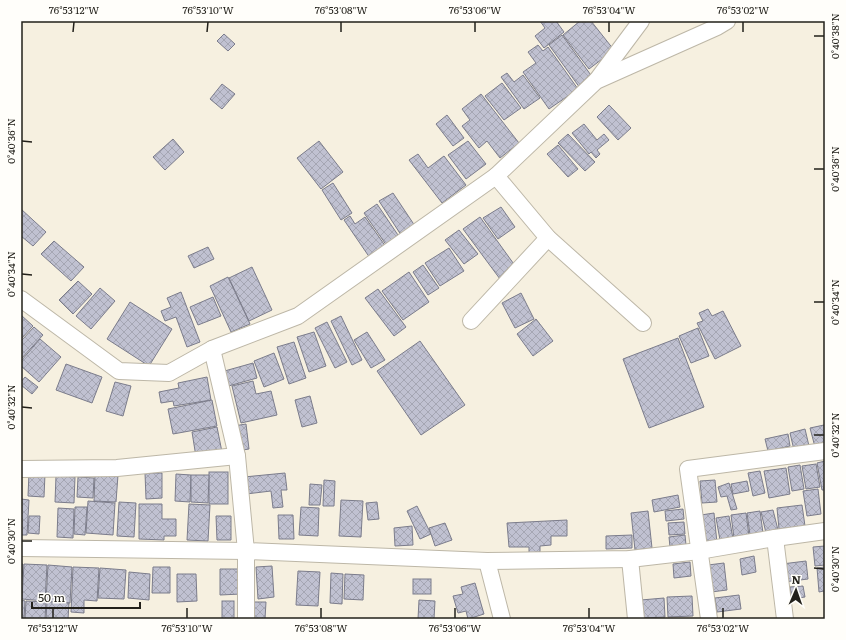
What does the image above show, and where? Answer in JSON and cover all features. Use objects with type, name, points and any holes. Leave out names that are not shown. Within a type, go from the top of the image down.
[{"type":"street","points":[[21,299],[119,371],[169,373],[212,349],[298,316],[496,176],[596,81],[641,21]]},
{"type":"street","points":[[596,81],[717,27],[727,21]]},
{"type":"street","points":[[496,176],[548,238],[643,323]]},
{"type":"street","points":[[471,320],[548,238]]},
{"type":"street","points":[[212,349],[237,456],[246,551],[246,619]]},
{"type":"street","points":[[709,619],[688,469],[825,452]]},
{"type":"street","points":[[21,469],[117,468],[237,456]]},
{"type":"street","points":[[21,548],[246,551],[487,561],[630,559],[699,551],[825,531]]},
{"type":"street","points":[[775,538],[785,619]]},
{"type":"street","points":[[630,559],[636,619]]},
{"type":"street","points":[[487,561],[502,619]]},
{"type":"building","points":[[540,21],[556,21],[564,32],[544,48],[535,36],[545,28]]},
{"type":"building","points":[[580,21],[591,21],[614,50],[589,69],[563,35]]},
{"type":"building","points":[[224,34],[235,44],[228,51],[217,41]]},
{"type":"building","points":[[562,35],[593,78],[580,88],[549,45]]},
{"type":"building","points":[[538,45],[543,51],[548,47],[578,89],[549,109],[523,72],[536,63],[528,52]]},
{"type":"building","points":[[507,73],[514,82],[523,75],[540,98],[524,109],[501,77]]},
{"type":"building","points":[[502,83],[521,108],[504,120],[485,96]]},
{"type":"building","points":[[222,84],[235,94],[222,109],[210,99]]},
{"type":"building","points":[[481,94],[519,143],[500,158],[487,141],[479,148],[462,126],[470,120],[462,109]]},
{"type":"building","points":[[609,105],[631,128],[618,140],[597,117]]},
{"type":"building","points":[[447,115],[464,138],[453,146],[436,124]]},
{"type":"building","points":[[584,124],[597,140],[604,134],[609,140],[597,150],[600,154],[596,158],[591,152],[589,154],[572,133]]},
{"type":"building","points":[[568,134],[595,162],[585,171],[558,143]]},
{"type":"building","points":[[173,139],[184,152],[165,170],[153,157]]},
{"type":"building","points":[[319,141],[343,172],[321,189],[297,158]]},
{"type":"building","points":[[468,141],[486,164],[466,179],[448,155]]},
{"type":"building","points":[[558,145],[578,169],[568,177],[547,154]]},
{"type":"building","points":[[418,154],[428,168],[444,156],[466,185],[442,203],[409,160]]},
{"type":"building","points":[[333,183],[352,213],[341,220],[322,190]]},
{"type":"building","points":[[393,193],[417,229],[403,238],[379,201]]},
{"type":"building","points":[[377,204],[400,238],[387,246],[364,213]]},
{"type":"building","points":[[501,207],[515,227],[498,239],[483,218]]},
{"type":"building","points":[[21,209],[46,232],[33,246],[21,236]]},
{"type":"building","points":[[350,216],[355,224],[365,217],[386,247],[370,258],[344,220]]},
{"type":"building","points":[[480,217],[516,267],[500,279],[463,229]]},
{"type":"building","points":[[459,230],[478,254],[464,264],[445,240]]},
{"type":"building","points":[[54,241],[84,267],[71,281],[41,254]]},
{"type":"building","points":[[208,247],[214,259],[194,268],[188,256]]},
{"type":"building","points":[[449,248],[464,271],[440,286],[425,263]]},
{"type":"building","points":[[423,265],[439,288],[428,295],[413,272]]},
{"type":"building","points":[[252,267],[272,310],[249,321],[229,278]]},
{"type":"building","points":[[409,272],[429,302],[403,320],[382,291]]},
{"type":"building","points":[[228,277],[250,324],[231,332],[210,286]]},
{"type":"building","points":[[78,281],[92,294],[73,314],[59,300]]},
{"type":"building","points":[[100,288],[115,301],[91,329],[76,316]]},
{"type":"building","points":[[378,289],[406,327],[394,336],[365,298]]},
{"type":"building","points":[[181,292],[200,342],[187,347],[176,317],[165,321],[161,311],[171,307],[167,298]]},
{"type":"building","points":[[521,293],[534,319],[515,328],[502,303]]},
{"type":"building","points":[[213,297],[221,316],[198,325],[190,307]]},
{"type":"building","points":[[130,302],[172,329],[149,366],[107,339]]},
{"type":"building","points":[[708,309],[712,316],[723,311],[741,346],[715,359],[697,323],[703,321],[699,313]]},
{"type":"building","points":[[21,315],[33,326],[21,339]]},
{"type":"building","points":[[341,316],[362,360],[352,365],[331,321]]},
{"type":"building","points":[[536,319],[553,341],[533,356],[517,334]]},
{"type":"building","points":[[327,322],[347,362],[335,368],[315,328]]},
{"type":"building","points":[[34,327],[43,335],[21,359],[21,341]]},
{"type":"building","points":[[698,328],[709,356],[691,363],[679,336]]},
{"type":"building","points":[[314,332],[326,366],[309,372],[297,337]]},
{"type":"building","points":[[367,332],[385,360],[371,368],[354,340]]},
{"type":"building","points":[[678,338],[704,407],[649,428],[623,359]]},
{"type":"building","points":[[40,339],[61,357],[39,382],[21,366],[21,361]]},
{"type":"building","points":[[420,341],[465,405],[421,435],[377,371]]},
{"type":"building","points":[[294,342],[306,378],[289,384],[277,347]]},
{"type":"building","points":[[274,353],[284,379],[264,387],[254,361]]},
{"type":"building","points":[[253,363],[257,378],[225,387],[221,372]]},
{"type":"building","points":[[66,364],[102,377],[92,403],[56,390]]},
{"type":"building","points":[[25,377],[38,387],[32,394],[21,385],[21,382]]},
{"type":"building","points":[[207,377],[211,400],[174,406],[173,401],[161,403],[159,392],[179,388],[178,383]]},
{"type":"building","points":[[253,381],[256,394],[271,391],[277,415],[241,423],[232,386]]},
{"type":"building","points":[[115,382],[131,386],[123,416],[106,411]]},
{"type":"building","points":[[310,396],[317,423],[302,427],[295,400]]},
{"type":"building","points":[[212,400],[217,426],[173,434],[168,409]]},
{"type":"building","points":[[246,424],[249,449],[237,451],[234,426]]},
{"type":"building","points":[[824,425],[825,444],[815,447],[810,428]]},
{"type":"building","points":[[217,427],[222,452],[196,457],[192,432]]},
{"type":"building","points":[[805,429],[809,446],[794,450],[790,433]]},
{"type":"building","points":[[788,434],[790,446],[768,451],[765,439]]},
{"type":"building","points":[[825,461],[825,490],[822,490],[817,463]]},
{"type":"building","points":[[816,464],[820,487],[806,489],[802,466]]},
{"type":"building","points":[[800,465],[804,489],[792,491],[788,467]]},
{"type":"building","points":[[786,468],[790,494],[769,498],[764,471]]},
{"type":"building","points":[[760,471],[765,493],[753,496],[748,473]]},
{"type":"building","points":[[209,472],[228,472],[228,504],[209,504]]},
{"type":"building","points":[[29,473],[45,474],[44,497],[28,496]]},
{"type":"building","points":[[145,473],[162,473],[162,498],[146,499]]},
{"type":"building","points":[[285,473],[287,490],[281,490],[283,507],[273,508],[271,491],[246,494],[244,477]]},
{"type":"building","points":[[95,474],[118,475],[116,502],[94,501]]},
{"type":"building","points":[[176,474],[191,475],[190,502],[175,501]]},
{"type":"building","points":[[191,475],[209,475],[208,503],[191,502]]},
{"type":"building","points":[[56,476],[75,477],[74,503],[55,502]]},
{"type":"building","points":[[78,477],[94,478],[93,498],[77,497]]},
{"type":"building","points":[[324,480],[335,481],[334,506],[323,506]]},
{"type":"building","points":[[715,480],[717,502],[702,503],[700,481]]},
{"type":"building","points":[[747,481],[749,491],[733,494],[731,484]]},
{"type":"building","points":[[729,483],[737,509],[731,510],[727,496],[721,497],[718,487]]},
{"type":"building","points":[[310,484],[322,485],[320,505],[309,505]]},
{"type":"building","points":[[818,489],[821,514],[807,516],[803,491]]},
{"type":"building","points":[[678,495],[680,507],[654,512],[652,500]]},
{"type":"building","points":[[21,499],[29,500],[27,535],[21,535]]},
{"type":"building","points":[[341,500],[363,501],[361,537],[339,536]]},
{"type":"building","points":[[88,501],[115,503],[113,535],[86,533]]},
{"type":"building","points":[[119,502],[136,503],[134,537],[117,536]]},
{"type":"building","points":[[377,502],[379,519],[368,520],[366,503]]},
{"type":"building","points":[[139,504],[162,504],[162,519],[176,519],[176,536],[164,536],[164,540],[139,539]]},
{"type":"building","points":[[189,504],[210,505],[208,541],[187,540]]},
{"type":"building","points":[[802,505],[805,526],[779,529],[777,508]]},
{"type":"building","points":[[417,506],[431,534],[420,539],[407,511]]},
{"type":"building","points":[[75,507],[87,507],[85,535],[74,534]]},
{"type":"building","points":[[301,507],[319,508],[318,536],[299,535]]},
{"type":"building","points":[[58,508],[74,509],[73,538],[57,537]]},
{"type":"building","points":[[683,509],[684,519],[666,521],[665,511]]},
{"type":"building","points":[[773,510],[778,530],[766,533],[761,512]]},
{"type":"building","points":[[648,511],[652,548],[635,550],[631,513]]},
{"type":"building","points":[[760,511],[763,533],[750,535],[747,513]]},
{"type":"building","points":[[714,513],[717,543],[704,544],[701,515]]},
{"type":"building","points":[[746,513],[749,536],[734,538],[731,515]]},
{"type":"building","points":[[278,515],[293,515],[294,539],[279,539]]},
{"type":"building","points":[[29,516],[40,516],[39,534],[28,533]]},
{"type":"building","points":[[216,516],[231,516],[231,540],[217,540]]},
{"type":"building","points":[[729,516],[733,539],[720,540],[716,518]]},
{"type":"building","points":[[567,520],[567,536],[551,536],[551,545],[540,546],[540,552],[529,553],[529,547],[509,547],[507,523]]},
{"type":"building","points":[[684,522],[685,534],[669,535],[668,523]]},
{"type":"building","points":[[445,523],[452,540],[435,546],[429,528]]},
{"type":"building","points":[[412,526],[413,545],[395,546],[394,528]]},
{"type":"building","points":[[632,535],[632,548],[606,549],[606,536]]},
{"type":"building","points":[[685,535],[686,545],[670,547],[669,537]]},
{"type":"building","points":[[825,546],[825,565],[815,566],[813,547]]},
{"type":"building","points":[[754,556],[756,572],[742,575],[740,559]]},
{"type":"building","points":[[806,561],[808,579],[784,582],[782,564]]},
{"type":"building","points":[[690,562],[691,576],[674,578],[673,564]]},
{"type":"building","points":[[724,563],[727,590],[711,592],[708,565]]},
{"type":"building","points":[[21,564],[23,564],[21,596]]},
{"type":"building","points":[[24,564],[47,565],[45,601],[22,599]]},
{"type":"building","points":[[48,565],[72,567],[70,603],[46,601]]},
{"type":"building","points":[[272,566],[274,597],[258,599],[256,567]]},
{"type":"building","points":[[73,567],[99,568],[97,601],[84,600],[84,613],[71,612]]},
{"type":"building","points":[[153,567],[170,567],[170,593],[152,593]]},
{"type":"building","points":[[825,567],[825,602],[824,591],[819,592],[817,568]]},
{"type":"building","points":[[100,568],[126,570],[124,599],[98,598]]},
{"type":"building","points":[[220,569],[240,569],[241,594],[220,595]]},
{"type":"building","points":[[298,571],[320,572],[318,606],[296,605]]},
{"type":"building","points":[[129,572],[150,574],[149,600],[128,598]]},
{"type":"building","points":[[331,573],[343,574],[342,604],[330,603]]},
{"type":"building","points":[[177,574],[196,574],[197,601],[177,602]]},
{"type":"building","points":[[345,574],[364,575],[363,600],[344,599]]},
{"type":"building","points":[[413,579],[431,579],[431,594],[413,594]]},
{"type":"building","points":[[475,583],[484,614],[468,619],[466,611],[458,613],[453,596],[463,594],[461,587]]},
{"type":"building","points":[[803,586],[805,597],[792,599],[790,587]]},
{"type":"building","points":[[739,595],[741,609],[717,612],[715,598]]},
{"type":"building","points":[[692,596],[693,616],[668,617],[667,597]]},
{"type":"building","points":[[664,598],[665,617],[642,618],[641,600]]},
{"type":"building","points":[[21,600],[25,601],[24,619],[21,619]]},
{"type":"building","points":[[419,600],[435,601],[434,619],[418,619]]},
{"type":"building","points":[[26,601],[46,602],[45,619],[25,619]]},
{"type":"building","points":[[222,601],[234,601],[234,619],[222,619]]},
{"type":"building","points":[[47,602],[69,603],[68,619],[46,619]]},
{"type":"building","points":[[253,602],[266,602],[265,619],[252,619]]}]
